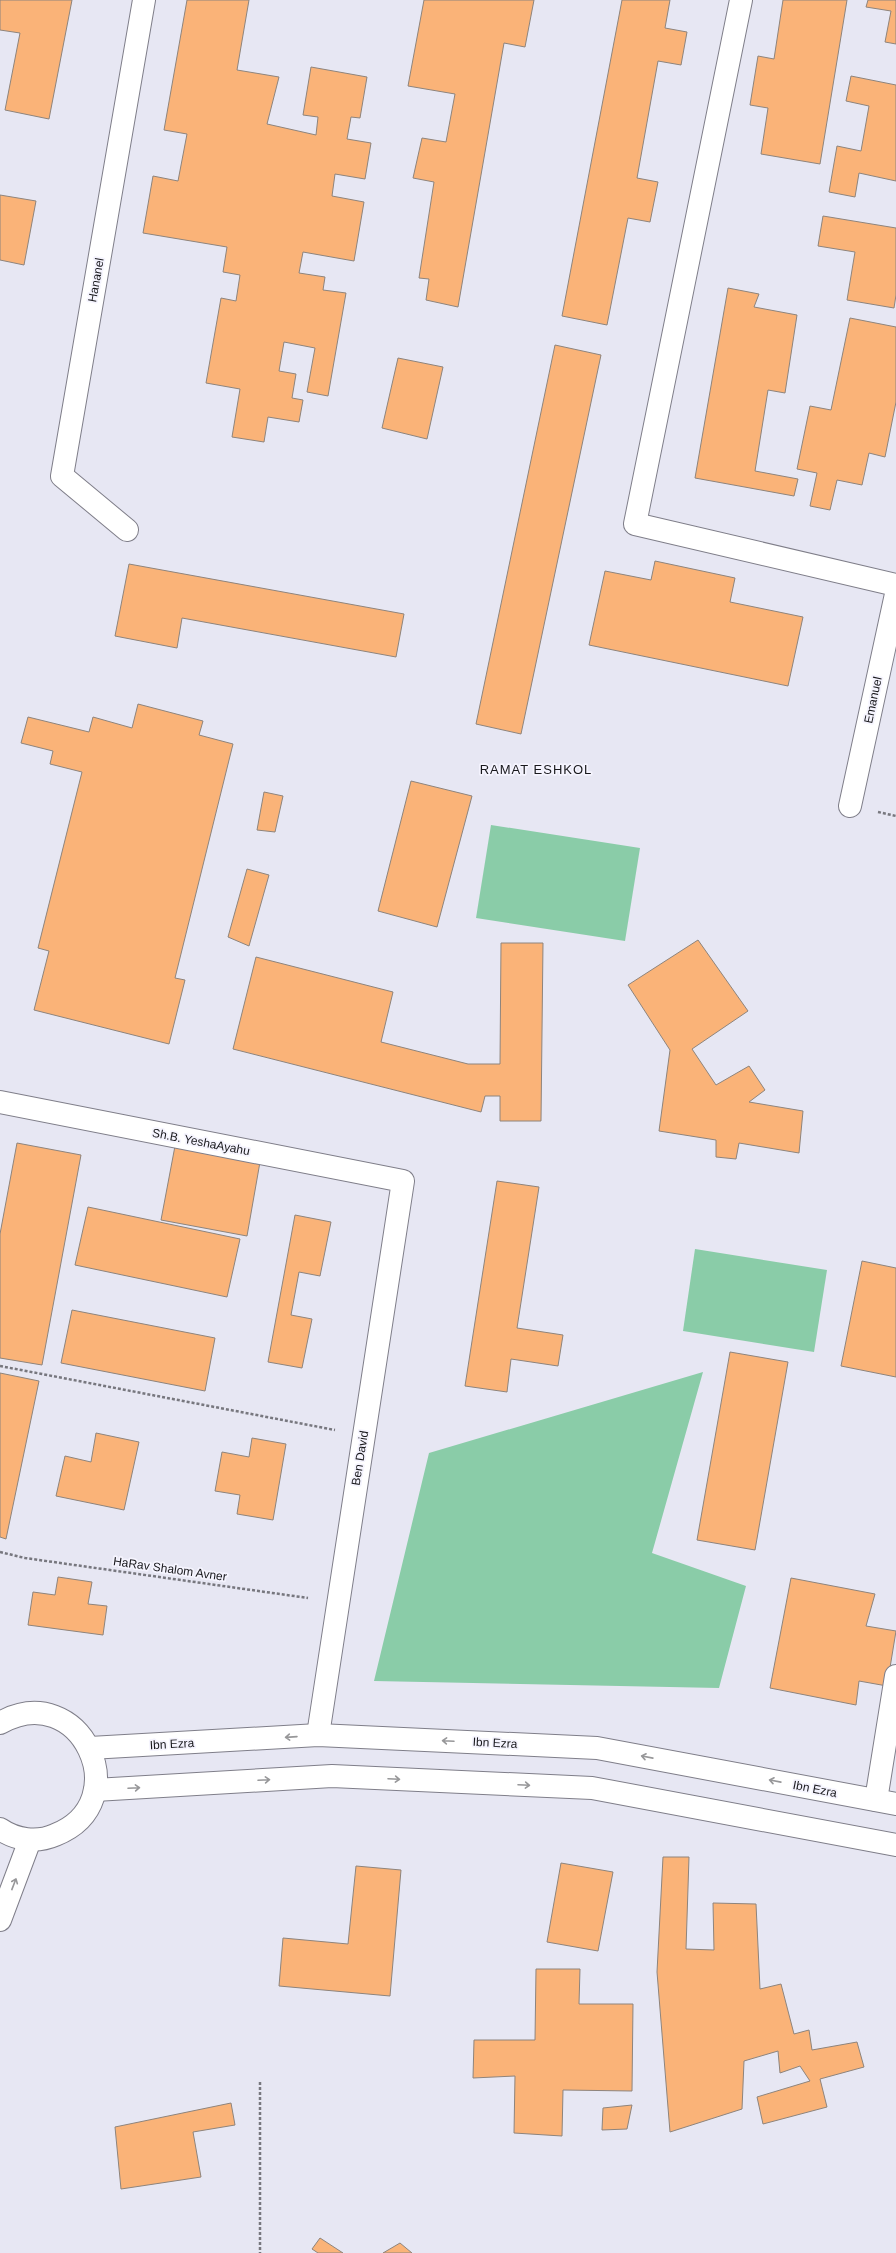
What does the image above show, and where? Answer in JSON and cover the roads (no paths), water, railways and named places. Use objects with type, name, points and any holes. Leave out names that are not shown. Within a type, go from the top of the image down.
[{"type":"street","name":"Hananel","points":[[127,530],[62,476],[144,0]]},
{"type":"street","points":[[741,0],[635,524],[896,585]]},
{"type":"street","name":"Emanuel","points":[[850,806],[896,594]]},
{"type":"street","name":"Sh.B. YeshaAyahu","points":[[0,1102],[403,1181]]},
{"type":"street","name":"Ben David","points":[[318,1735],[403,1181]]},
{"type":"street","points":[[886,1802],[896,1676]]},
{"type":"street","points":[[0,1722],[17,1715],[34,1712],[52,1716],[67,1722],[81,1734],[90,1748],[96,1769],[95,1790],[89,1806],[79,1821],[65,1832],[48,1838],[30,1840],[9,1835],[0,1829]]},
{"type":"street","name":"Ibn Ezra","points":[[90,1748],[318,1735],[597,1748],[886,1802]]},
{"type":"street","points":[[95,1790],[332,1776],[592,1788],[896,1846]]},
{"type":"street","points":[[0,1920],[30,1840]]},
{"type":"district","name":"RAMAT ESHKOL","points":[[536,769]]}]
